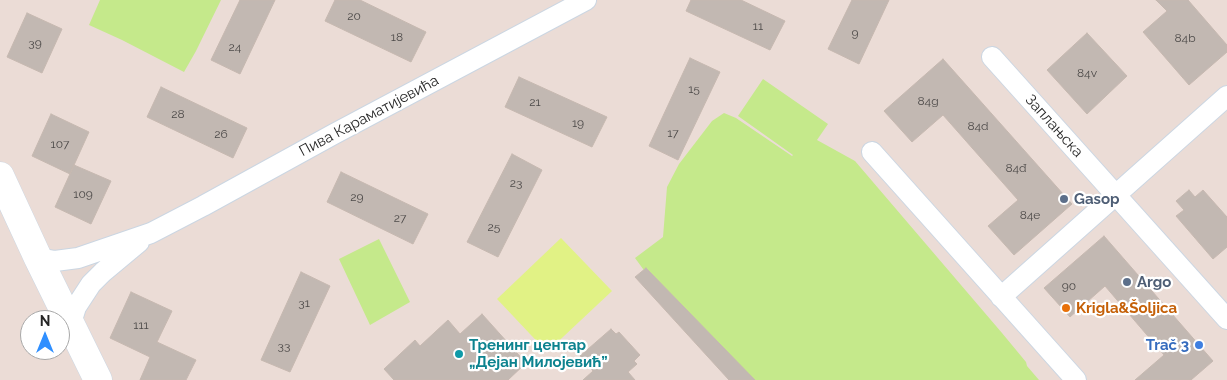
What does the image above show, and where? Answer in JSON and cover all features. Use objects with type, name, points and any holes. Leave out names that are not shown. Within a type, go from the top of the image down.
[{"type":"street","name":"Пива Караматијевића","points":[[38,258],[55,261],[78,258],[151,233],[586,0]]},
{"type":"street","name":"Заплањска","points":[[992,57],[1227,319]]},
{"type":"street","points":[[1002,297],[1227,96]]},
{"type":"street","points":[[872,152],[1076,380]]},
{"type":"street","points":[[0,176],[98,380]]},
{"type":"street","name":"Пива Караматијевића","points":[[71,323],[76,306],[92,284],[103,272],[151,233]]},
{"type":"green space","points":[[100,0],[221,0],[184,72],[89,25]]},
{"type":"green space","points":[[763,79],[828,124],[817,140],[855,161],[1002,333],[1039,380],[749,380],[646,273],[635,258],[663,237],[667,187],[679,164],[712,121],[724,113],[736,118],[793,155],[738,116]]},
{"type":"green space","points":[[561,238],[612,291],[547,352],[497,299]]},
{"type":"green space","points":[[379,239],[410,302],[370,325],[339,259]]},
{"type":"building","points":[[240,0],[275,0],[240,74],[211,60]]},
{"type":"building","points":[[335,0],[360,0],[426,32],[411,62],[325,21]]},
{"type":"building","points":[[691,0],[741,0],[785,21],[770,50],[686,11]]},
{"type":"building","points":[[852,0],[889,0],[859,64],[828,49]]},
{"type":"building","points":[[1156,0],[1188,0],[1227,45],[1227,52],[1189,85],[1143,32],[1167,11]]},
{"type":"building","points":[[27,13],[62,29],[42,73],[7,57]]},
{"type":"building","points":[[1087,33],[1127,76],[1087,114],[1047,70]]},
{"type":"building","points":[[690,58],[720,72],[678,160],[649,146]]},
{"type":"building","points":[[943,59],[1072,204],[1014,255],[988,226],[1018,200],[943,115],[912,142],[884,111]]},
{"type":"building","points":[[519,77],[607,117],[592,147],[505,107]]},
{"type":"building","points":[[161,87],[247,128],[233,158],[147,117]]},
{"type":"building","points":[[51,114],[89,132],[70,174],[32,156]]},
{"type":"building","points":[[512,154],[542,170],[498,257],[467,242]]},
{"type":"building","points":[[74,165],[111,181],[91,224],[55,207]]},
{"type":"building","points":[[341,172],[428,214],[413,244],[327,202]]},
{"type":"building","points":[[1189,190],[1195,197],[1203,190],[1227,217],[1227,247],[1213,259],[1176,216],[1184,210],[1176,201]]},
{"type":"building","points":[[1104,236],[1213,361],[1191,380],[1135,380],[1164,355],[1105,286],[1070,317],[1044,288]]},
{"type":"building","points":[[646,268],[755,380],[729,380],[635,277]]},
{"type":"building","points":[[301,272],[330,286],[290,372],[261,360]]},
{"type":"building","points":[[131,292],[172,311],[157,342],[196,360],[186,380],[140,380],[150,357],[110,338]]},
{"type":"building","name":"Тренинг центар „Дејан Милојевић”","points":[[482,314],[526,363],[508,380],[394,380],[384,369],[415,340],[420,346],[448,320],[460,334]]},
{"type":"building","points":[[611,329],[616,334],[619,332],[640,355],[634,361],[637,364],[628,372],[635,380],[583,380],[593,371],[580,356]]},
{"type":"place","name":"Gasop","points":[[1064,199]]},
{"type":"place","name":"Argo","points":[[1127,282]]},
{"type":"place","name":"Krigla&Šoljica","points":[[1066,308]]},
{"type":"place","name":"Trač 3","points":[[1199,345]]},
{"type":"place","name":"Тренинг центар „Дејан Милојевић”","points":[[459,354]]}]
